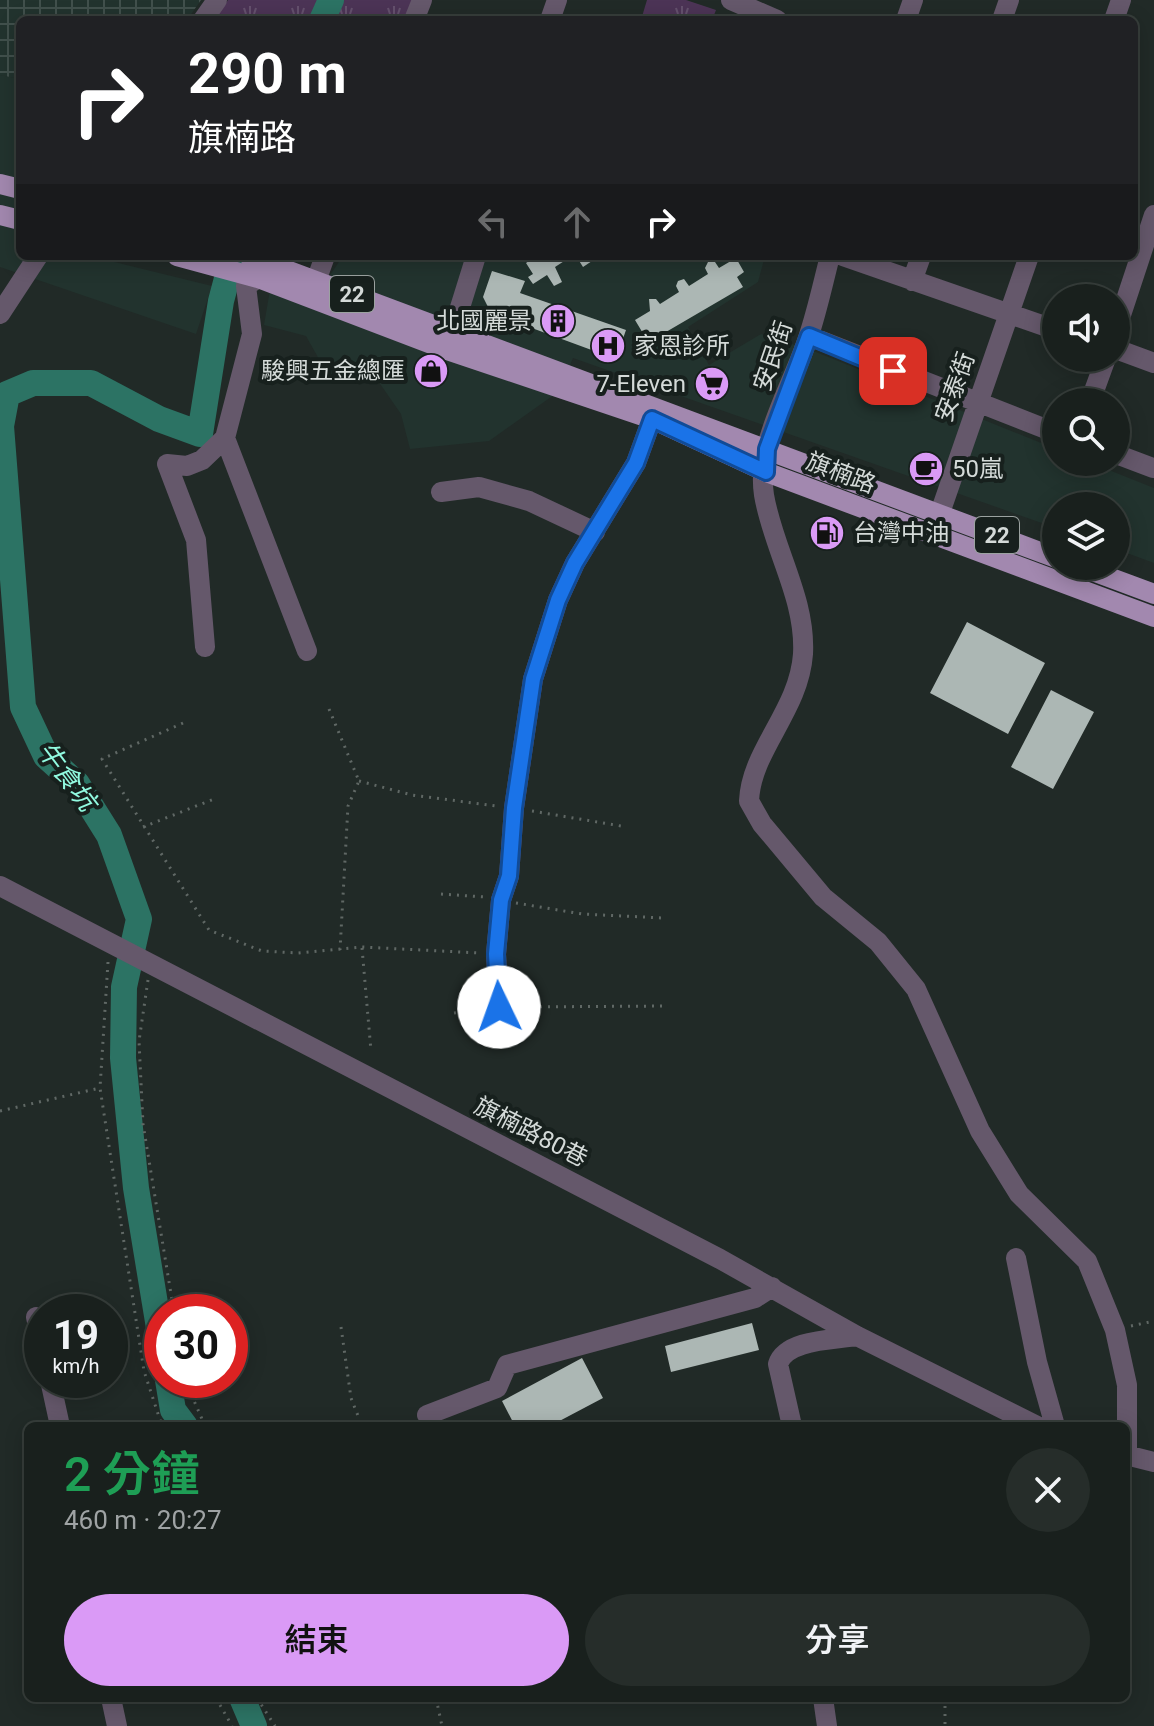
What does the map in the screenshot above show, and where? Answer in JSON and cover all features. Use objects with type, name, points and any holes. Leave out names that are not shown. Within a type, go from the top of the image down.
[{"type":"main road","name":"22","points":[[195,260],[250,266]]},
{"type":"main road","name":"旗楠路","points":[[250,266],[316,281],[453,330],[1042,553]]},
{"type":"main road","name":"旗楠路","points":[[250,266],[447,350],[652,419],[766,472],[1154,617]]},
{"type":"main road","points":[[1116,580],[1154,594]]},
{"type":"street","points":[[736,6],[765,16]]},
{"type":"street","points":[[1130,288],[1154,215]]},
{"type":"street","points":[[0,314],[35,260]]},
{"type":"street","points":[[316,281],[324,260]]},
{"type":"street","points":[[447,350],[475,260]]},
{"type":"street","name":"安民街","points":[[829,260],[809,336],[767,449],[764,494],[794,593],[803,656],[795,696],[757,768],[749,801],[762,824],[823,897],[878,942],[916,989],[980,1131],[1019,1194],[1087,1261],[1115,1330]]},
{"type":"street","points":[[854,260],[1042,326]]},
{"type":"street","points":[[912,281],[920,260]]},
{"type":"street","name":"安泰街","points":[[932,536],[937,513],[1028,260]]},
{"type":"street","points":[[205,647],[196,540],[167,464],[187,466],[211,456],[225,438],[252,334],[246,286],[250,266]]},
{"type":"street","points":[[809,336],[977,405],[1042,428]]},
{"type":"street","points":[[1130,354],[1154,363]]},
{"type":"street","points":[[499,1007],[496,954],[501,900],[509,876],[514,808],[533,679],[558,600],[636,463],[652,419]]},
{"type":"street","points":[[225,438],[307,651]]},
{"type":"street","points":[[1130,459],[1153,468]]},
{"type":"street","points":[[441,492],[479,487],[529,501],[595,532]]},
{"type":"street","name":"旗楠路80巷","points":[[0,886],[772,1287],[857,1336],[1029,1422]]},
{"type":"street","points":[[1016,1258],[1037,1362],[1054,1422]]},
{"type":"street","points":[[427,1415],[497,1388],[507,1365],[755,1298],[772,1287]]},
{"type":"street","points":[[1115,1330],[1127,1385],[1126,1422]]},
{"type":"street","points":[[791,1422],[778,1364],[780,1357],[792,1348],[857,1336]]},
{"type":"street","points":[[54,1398],[59,1422]]},
{"type":"street","points":[[1130,1456],[1154,1462]]},
{"type":"street","points":[[112,1702],[117,1726]]},
{"type":"street","points":[[824,1702],[827,1726]]},
{"type":"path","points":[[329,709],[359,781],[348,806],[340,950]]},
{"type":"path","points":[[183,723],[102,759],[209,930],[262,951],[362,947],[496,954]]},
{"type":"path","points":[[359,781],[412,795],[621,826]]},
{"type":"path","points":[[143,827],[214,799]]},
{"type":"path","points":[[441,894],[501,900],[582,914],[663,918]]},
{"type":"path","points":[[112,944],[100,1088],[144,1371],[161,1422]]},
{"type":"path","points":[[362,947],[371,1051]]},
{"type":"path","points":[[148,963],[139,1041],[143,1124],[171,1294]]},
{"type":"path","points":[[454,1013],[499,1007],[668,1006]]},
{"type":"path","points":[[0,1111],[100,1088]]},
{"type":"path","points":[[1115,1330],[1154,1321]]},
{"type":"path","points":[[341,1327],[351,1398],[360,1422]]},
{"type":"path","points":[[193,1398],[203,1422]]},
{"type":"path","points":[[218,1702],[232,1726]]},
{"type":"path","points":[[260,1702],[275,1726]]},
{"type":"path","points":[[437,1702],[442,1726]]},
{"type":"path","points":[[945,1702],[945,1726]]},
{"type":"shaded area","points":[[0,0],[201,0],[190,16],[16,16],[16,78],[0,75]]},
{"type":"shaded area","points":[[0,75],[16,78],[16,260],[106,260],[212,286],[196,334],[0,267]]},
{"type":"shaded area","points":[[340,260],[764,260],[758,282],[688,327],[709,365],[761,334],[811,350],[1042,443],[1042,476],[1124,476],[1154,488],[1154,563],[1130,554],[1130,492],[1042,492],[1042,523],[573,358],[558,392],[489,441],[410,449],[401,414],[376,378],[329,377],[306,336],[264,325],[274,266],[324,284]]},
{"type":"green space","points":[[228,0],[413,0],[407,16],[217,16]]},
{"type":"green space","points":[[647,0],[686,0],[716,10],[714,16],[642,16]]},
{"type":"building","name":"北國麗景","points":[[530,260],[566,260],[555,267],[562,282],[554,286],[547,275],[533,284],[528,277],[533,274],[526,263]]},
{"type":"building","points":[[579,260],[591,260],[592,261],[583,267]]},
{"type":"building","points":[[737,260],[744,272],[737,277],[743,287],[654,339],[649,332],[644,335],[635,320],[650,311],[649,299],[656,299],[660,304],[679,292],[676,286],[678,281],[684,279],[689,286],[708,274],[705,268],[708,262],[715,262],[719,268]]},
{"type":"building","name":"北國麗景","points":[[492,271],[525,281],[520,293],[626,330],[616,359],[491,313],[483,297]]},
{"type":"building","points":[[967,622],[1045,663],[1008,734],[930,693]]},
{"type":"building","points":[[1051,690],[1094,712],[1053,789],[1011,767]]},
{"type":"building","points":[[752,1323],[759,1350],[671,1372],[665,1346]]},
{"type":"building","points":[[582,1358],[603,1398],[558,1422],[513,1422],[502,1401]]},
{"type":"waterway","name":"牛食坑","points":[[324,16],[331,0]]},
{"type":"waterway","name":"牛食坑","points":[[153,1294],[136,1188],[123,1058],[124,987],[139,919],[109,835],[77,784],[46,756],[23,707],[1,426],[7,394],[33,383],[91,383],[159,419],[200,434],[221,301],[232,260]]},
{"type":"waterway","name":"牛食坑","points":[[171,1398],[173,1410],[182,1422]]},
{"type":"waterway","name":"牛食坑","points":[[244,1702],[254,1726]]},
{"type":"place","name":"北國麗景","points":[[558,321]]},
{"type":"place","name":"家恩診所","points":[[608,346]]},
{"type":"place","name":"駿興五金總匯","points":[[431,371]]},
{"type":"place","name":"7-Eleven","points":[[712,384]]},
{"type":"place","name":"50嵐","points":[[926,469]]},
{"type":"place","name":"台灣中油","points":[[827,533]]},
{"type":"route","points":[[499,1007],[496,954],[501,900],[509,876],[514,808],[533,679],[558,600],[575,563],[636,463],[652,419],[766,472],[767,449],[809,336],[893,371]]}]
